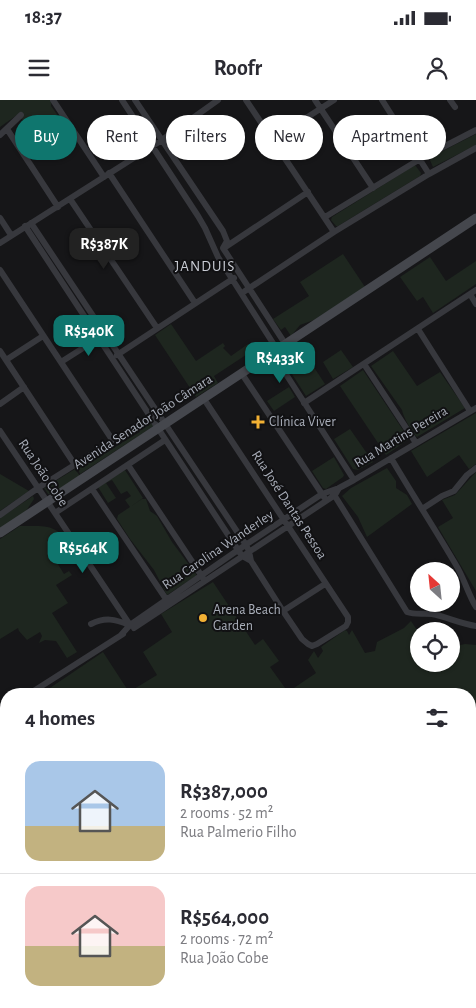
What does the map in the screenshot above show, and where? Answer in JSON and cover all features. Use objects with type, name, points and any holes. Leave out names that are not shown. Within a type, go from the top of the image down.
[{"type":"main road","name":"Avenida Senador João Câmara","points":[[0,533],[476,218]]},
{"type":"street","points":[[54,100],[195,303]]},
{"type":"street","points":[[122,100],[132,115]]},
{"type":"street","points":[[135,100],[217,221],[227,240],[222,248]]},
{"type":"street","points":[[246,100],[256,115]]},
{"type":"street","points":[[315,100],[373,188]]},
{"type":"street","points":[[310,115],[334,100]]},
{"type":"street","points":[[382,100],[392,115]]},
{"type":"street","points":[[450,100],[455,107]]},
{"type":"street","points":[[156,144],[216,101]]},
{"type":"street","points":[[0,136],[15,121]]},
{"type":"street","points":[[7,130],[58,207]]},
{"type":"street","points":[[446,146],[476,130]]},
{"type":"street","points":[[241,294],[334,232],[429,174],[476,148]]},
{"type":"street","points":[[156,151],[205,228],[218,258],[279,350],[304,403],[354,480]]},
{"type":"street","points":[[0,243],[130,160]]},
{"type":"street","points":[[286,160],[334,232]]},
{"type":"street","points":[[324,217],[418,160]]},
{"type":"street","points":[[421,160],[429,174]]},
{"type":"street","points":[[222,248],[308,192]]},
{"type":"street","points":[[70,199],[157,328]]},
{"type":"street","points":[[0,218],[12,235]]},
{"type":"street","points":[[205,228],[217,221]]},
{"type":"street","points":[[28,225],[77,290],[157,412],[165,440],[240,553],[251,561]]},
{"type":"street","points":[[28,225],[69,294],[150,417],[177,441],[248,548],[251,561],[283,611],[325,584]]},
{"type":"street","points":[[222,248],[276,330],[279,350]]},
{"type":"street","points":[[0,270],[113,441]]},
{"type":"street","points":[[112,358],[239,275]]},
{"type":"street","points":[[69,294],[77,290]]},
{"type":"street","points":[[304,403],[473,292],[476,304]]},
{"type":"street","points":[[418,329],[473,409]]},
{"type":"street","points":[[268,336],[276,330]]},
{"type":"street","points":[[61,362],[106,334]]},
{"type":"street","points":[[6,360],[43,336]]},
{"type":"street","points":[[0,351],[75,465]]},
{"type":"street","points":[[364,364],[416,443]]},
{"type":"street","points":[[125,379],[132,374]]},
{"type":"street","points":[[242,374],[324,497]]},
{"type":"street","points":[[0,404],[24,387]]},
{"type":"street","name":"Rua José Dantas Pessoa","points":[[204,399],[348,617],[348,622],[346,626],[312,646],[302,639],[283,611]]},
{"type":"street","name":"Rua Martins Pereira","points":[[333,492],[473,409]]},
{"type":"street","name":"Avenida Senador João Câmara","points":[[0,515],[38,488],[157,412]]},
{"type":"street","name":"Rua João Cobe","points":[[0,431],[132,626]]},
{"type":"street","name":"Avenida Senador João Câmara","points":[[55,513],[165,440]]},
{"type":"street","points":[[169,446],[177,441]]},
{"type":"street","points":[[391,458],[412,495],[458,566],[476,607]]},
{"type":"street","points":[[128,465],[203,578]]},
{"type":"street","points":[[422,509],[442,496],[454,491],[467,475],[476,468]]},
{"type":"street","points":[[92,488],[168,602]]},
{"type":"street","points":[[333,492],[408,612],[430,614],[463,625],[476,626]]},
{"type":"street","name":"Rua Carolina Wanderley","points":[[39,688],[333,492]]},
{"type":"street","points":[[92,624],[102,619],[120,621],[132,626]]},
{"type":"shaded area","points":[[0,100],[52,100],[51,106],[58,115],[15,115],[0,127]]},
{"type":"shaded area","points":[[476,134],[476,145],[433,167],[430,160],[446,160],[446,149]]},
{"type":"shaded area","points":[[415,165],[421,173],[420,176],[338,226],[331,220],[332,217]]},
{"type":"shaded area","points":[[343,254],[365,287],[314,320],[300,325],[291,336],[285,327],[281,330],[273,319],[309,296],[300,282]]},
{"type":"shaded area","points":[[430,257],[446,281],[476,261],[476,284],[433,313],[423,297],[417,301],[400,277]]},
{"type":"shaded area","points":[[171,324],[196,361],[223,343],[225,346],[223,348],[231,356],[248,344],[252,351],[214,376],[218,383],[196,397],[155,335]]},
{"type":"shaded area","points":[[298,343],[325,384],[306,396],[281,357]]},
{"type":"shaded area","points":[[341,350],[353,367],[333,379],[323,362]]},
{"type":"shaded area","points":[[393,351],[417,386],[440,372],[465,408],[417,437],[408,424],[402,410],[371,366]]},
{"type":"shaded area","points":[[363,370],[409,439],[386,455],[340,386]]},
{"type":"shaded area","points":[[289,387],[295,397],[274,411],[267,401]]},
{"type":"shaded area","points":[[476,413],[476,464],[469,469],[459,455],[427,477],[411,451]]},
{"type":"shaded area","points":[[150,421],[154,426],[80,474],[78,469],[140,432],[138,428]]},
{"type":"shaded area","points":[[350,429],[373,462],[358,470],[353,469],[334,439]]},
{"type":"shaded area","points":[[334,457],[344,475],[326,489],[323,488],[312,471]]},
{"type":"shaded area","points":[[387,468],[396,481],[396,488],[407,495],[412,504],[367,537],[358,517],[342,496],[351,488]]},
{"type":"shaded area","points":[[75,469],[80,476],[48,494],[44,488]]},
{"type":"shaded area","points":[[125,470],[143,498],[130,507],[125,500],[131,496],[127,491],[121,494],[112,480],[106,483],[116,498],[108,503],[98,487]]},
{"type":"shaded area","points":[[476,472],[476,591],[438,527],[453,518],[442,500],[455,495]]},
{"type":"shaded area","points":[[0,474],[29,491],[0,511]]},
{"type":"shaded area","points":[[33,496],[34,499],[26,511],[0,529],[0,518]]},
{"type":"shaded area","points":[[142,499],[146,499],[150,511],[157,516],[172,542],[196,574],[196,576],[167,595],[154,570],[117,519],[118,515]]},
{"type":"shaded area","points":[[20,526],[51,528],[62,535],[74,549],[56,561],[64,574],[69,571],[72,575],[56,585],[68,603],[52,613],[77,652],[67,658],[56,641],[45,640],[39,643],[42,636],[40,632],[27,640],[18,628],[0,639],[0,539]]},
{"type":"shaded area","points":[[213,582],[255,645],[263,639],[279,661],[270,667],[285,688],[136,688],[157,675],[143,652],[172,632],[161,614]]},
{"type":"shaded area","points":[[410,622],[410,672],[460,672],[460,645],[476,645],[476,688],[294,688],[316,673],[308,660],[314,651],[318,658],[323,651],[321,647],[345,630],[349,635],[352,630],[365,653],[375,651],[377,642],[404,628]]},
{"type":"shaded area","points":[[103,652],[126,688],[50,688]]},
{"type":"place","name":"Clínica Viver","points":[[258,422]]},
{"type":"place","name":"Arena Beach Garden","points":[[203,618]]},
{"type":"district","name":"JANDUIS","points":[[205,266]]}]
